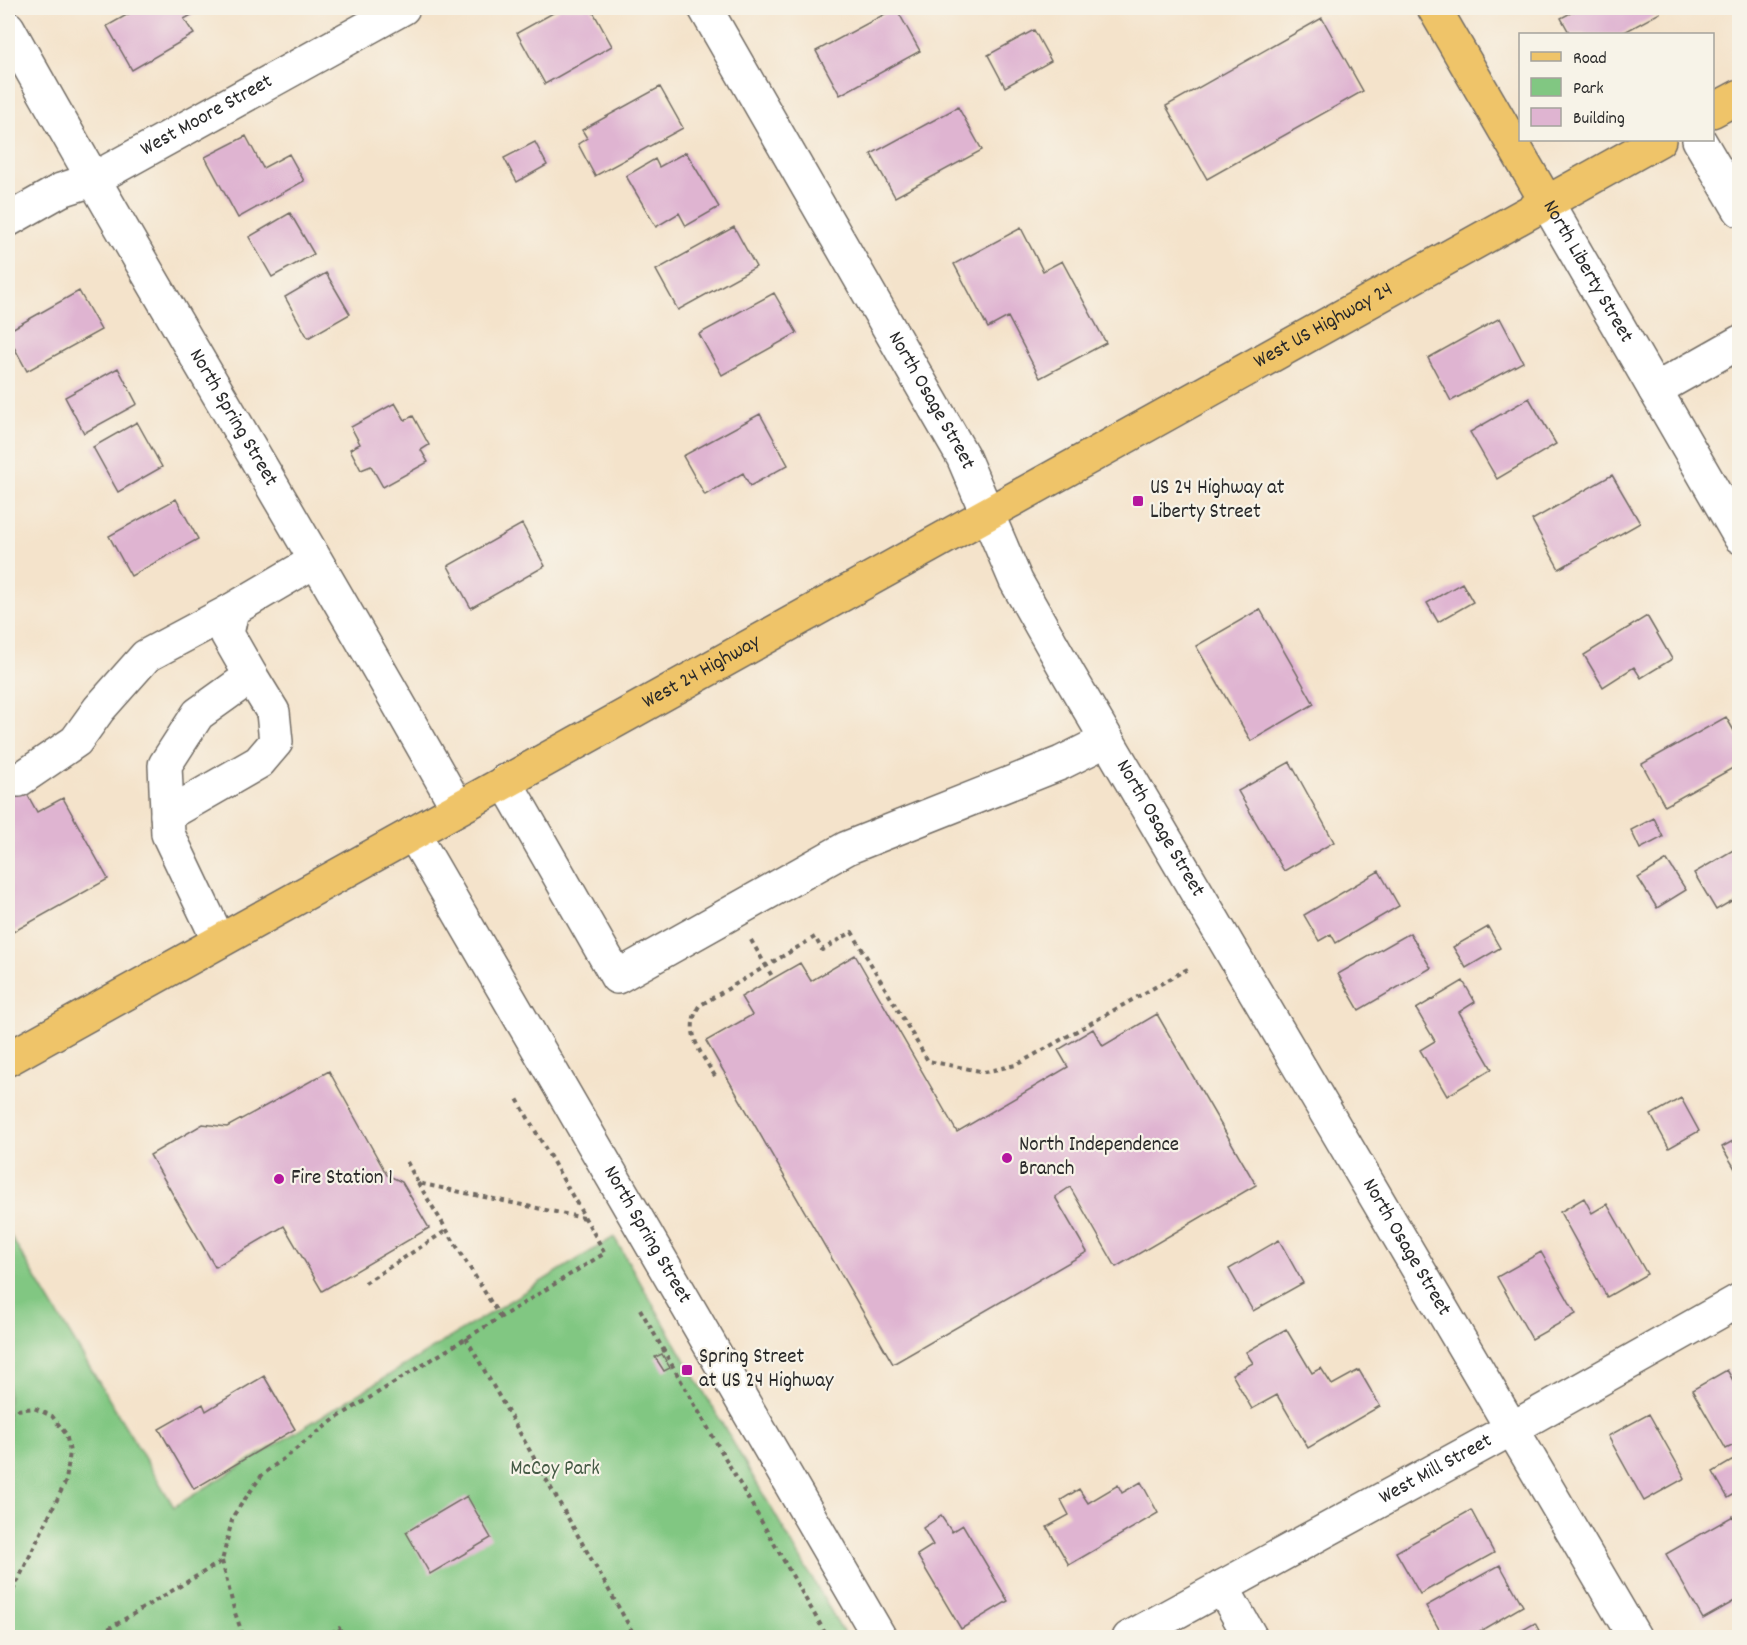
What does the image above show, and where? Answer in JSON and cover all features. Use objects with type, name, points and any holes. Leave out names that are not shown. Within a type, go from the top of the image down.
[{"type":"main road","name":"North Liberty Street","points":[[1434,8],[1546,201]]},
{"type":"main road","points":[[1714,110],[1740,96]]},
{"type":"main road","name":"West US Highway 24","points":[[988,513],[1657,141]]},
{"type":"main road","name":"West 24 Highway","points":[[9,1054],[219,941],[988,513]]},
{"type":"street","name":"West Moore Street","points":[[8,220],[61,190],[92,180],[404,8]]},
{"type":"street","name":"North Osage Street","points":[[705,8],[963,457],[1016,581],[1107,740],[1635,1638]]},
{"type":"street","name":"North Spring Street","points":[[8,28],[92,180],[457,807]]},
{"type":"street","points":[[1700,141],[1740,210]]},
{"type":"street","name":"North Liberty Street","points":[[1546,201],[1740,537]]},
{"type":"street","points":[[1655,390],[1740,342]]},
{"type":"street","points":[[19,780],[76,741],[99,709],[146,656],[232,610],[315,561]]},
{"type":"street","points":[[167,814],[259,762],[276,742],[273,712],[227,634],[232,610]]},
{"type":"street","points":[[219,941],[168,834],[165,765],[198,714],[251,676]]},
{"type":"street","points":[[505,781],[617,977],[847,848],[1060,763],[1107,740]]},
{"type":"street","name":"North Spring Street","points":[[413,832],[880,1638]]},
{"type":"street","name":"West Mill Street","points":[[1129,1638],[1511,1429],[1740,1300]]},
{"type":"street","points":[[1222,1587],[1251,1638]]},
{"type":"path","points":[[715,1076],[693,1036],[695,1014],[707,999],[815,937],[822,950],[852,932],[928,1061],[985,1072],[1016,1065],[1191,966]]},
{"type":"path","points":[[748,934],[773,978]]},
{"type":"path","points":[[244,1638],[222,1561],[233,1516],[262,1475],[335,1419],[605,1253],[516,1097]]},
{"type":"path","points":[[407,1162],[500,1317]]},
{"type":"path","points":[[418,1183],[585,1218]]},
{"type":"path","points":[[365,1283],[447,1230]]},
{"type":"path","points":[[640,1309],[828,1638]]},
{"type":"path","points":[[466,1338],[635,1635],[626,1638]]},
{"type":"path","points":[[8,1411],[34,1408],[52,1416],[66,1434],[70,1452],[66,1481],[8,1601]]},
{"type":"path","points":[[93,1638],[222,1561]]},
{"type":"path","points":[[324,1638],[339,1628],[344,1638]]},
{"type":"green space","name":"McCoy Park","points":[[8,1232],[174,1507],[614,1237],[846,1637],[8,1637]]},
{"type":"building","points":[[139,8],[195,8],[197,12],[184,19],[194,34],[132,70],[107,26]]},
{"type":"building","points":[[562,8],[591,8],[612,46],[545,84],[517,33]]},
{"type":"building","points":[[896,8],[920,51],[840,95],[816,51]]},
{"type":"building","points":[[1580,8],[1658,8],[1660,13],[1623,33],[1569,33],[1561,18]]},
{"type":"building","points":[[1322,18],[1363,91],[1207,179],[1166,106]]},
{"type":"building","points":[[1034,30],[1051,61],[1005,87],[988,55]]},
{"type":"building","points":[[660,87],[683,128],[595,176],[578,144],[587,138],[582,130]]},
{"type":"building","points":[[958,107],[982,150],[895,197],[871,154]]},
{"type":"building","points":[[246,136],[263,168],[289,154],[304,181],[238,218],[205,157]]},
{"type":"building","points":[[535,142],[547,165],[517,182],[504,158]]},
{"type":"building","points":[[686,152],[719,207],[686,226],[679,213],[656,227],[626,176],[655,159],[659,167]]},
{"type":"building","points":[[290,213],[314,254],[272,277],[249,237]]},
{"type":"building","points":[[734,227],[756,267],[678,310],[656,270]]},
{"type":"building","points":[[1021,228],[1043,271],[1062,261],[1106,343],[1040,378],[1008,317],[988,328],[954,264]]},
{"type":"building","points":[[326,273],[350,314],[308,338],[285,297]]},
{"type":"building","points":[[79,291],[101,330],[27,371],[8,336],[8,331]]},
{"type":"building","points":[[774,293],[797,333],[722,375],[699,334]]},
{"type":"building","points":[[1500,318],[1523,362],[1451,401],[1428,358]]},
{"type":"building","points":[[118,368],[137,404],[84,433],[65,397]]},
{"type":"building","points":[[1529,398],[1556,444],[1497,479],[1470,432]]},
{"type":"building","points":[[395,403],[405,420],[413,416],[429,445],[421,450],[428,462],[383,487],[371,466],[361,470],[350,449],[360,444],[351,427]]},
{"type":"building","points":[[760,414],[788,465],[750,486],[743,473],[705,495],[683,456]]},
{"type":"building","points":[[137,422],[162,467],[118,492],[93,447]]},
{"type":"building","points":[[1612,475],[1640,523],[1559,569],[1532,520]]},
{"type":"building","points":[[176,499],[198,539],[131,576],[109,536]]},
{"type":"building","points":[[522,524],[545,566],[471,608],[448,566]]},
{"type":"building","points":[[1462,583],[1473,602],[1438,622],[1427,603]]},
{"type":"building","points":[[1260,609],[1314,704],[1251,741],[1196,646]]},
{"type":"building","points":[[1647,616],[1672,659],[1641,678],[1634,667],[1603,687],[1584,655]]},
{"type":"building","points":[[1726,717],[1740,741],[1740,764],[1665,806],[1642,764]]},
{"type":"building","points":[[1290,762],[1334,842],[1284,871],[1238,791]]},
{"type":"building","points":[[10,763],[37,812],[63,798],[108,879],[13,932],[8,923]]},
{"type":"building","points":[[1654,818],[1663,837],[1640,849],[1631,830]]},
{"type":"building","points":[[1740,846],[1740,896],[1716,910],[1694,873]]},
{"type":"building","points":[[1667,860],[1686,890],[1657,908],[1638,878]]},
{"type":"building","points":[[1379,871],[1399,906],[1336,943],[1331,934],[1319,941],[1304,915]]},
{"type":"building","points":[[1488,927],[1500,948],[1466,968],[1453,947]]},
{"type":"building","points":[[1410,933],[1431,968],[1359,1010],[1338,974]]},
{"type":"building","name":"North Independence Branch","points":[[855,955],[957,1132],[1068,1067],[1058,1050],[1093,1029],[1103,1046],[1157,1014],[1256,1185],[1116,1267],[1070,1187],[1055,1197],[1087,1252],[893,1364],[706,1041],[752,1015],[741,997],[800,963],[811,981]]},
{"type":"building","points":[[1463,981],[1475,1002],[1459,1012],[1492,1069],[1447,1096],[1420,1050],[1435,1041],[1416,1009]]},
{"type":"building","name":"Fire Station 1","points":[[329,1071],[387,1175],[402,1182],[429,1228],[322,1291],[284,1226],[215,1267],[150,1155],[203,1124],[227,1127]]},
{"type":"building","points":[[1681,1098],[1699,1131],[1669,1148],[1651,1115]]},
{"type":"building","points":[[1740,1137],[1740,1177],[1722,1147]]},
{"type":"building","points":[[1584,1198],[1592,1213],[1607,1204],[1647,1274],[1607,1297],[1560,1212]]},
{"type":"building","points":[[1279,1240],[1303,1283],[1253,1311],[1229,1269]]},
{"type":"building","points":[[1541,1252],[1576,1314],[1532,1339],[1497,1277]]},
{"type":"building","points":[[1286,1329],[1312,1373],[1321,1368],[1332,1385],[1359,1370],[1380,1406],[1308,1448],[1277,1395],[1252,1409],[1232,1374],[1253,1363],[1246,1352]]},
{"type":"building","points":[[662,1354],[670,1368],[664,1371],[655,1357]]},
{"type":"building","points":[[1727,1370],[1740,1392],[1740,1442],[1726,1449],[1692,1390]]},
{"type":"building","points":[[264,1376],[295,1429],[194,1489],[159,1429],[203,1404],[206,1411]]},
{"type":"building","points":[[1649,1414],[1685,1478],[1644,1501],[1608,1436]]},
{"type":"building","points":[[1740,1456],[1740,1491],[1728,1498],[1713,1472]]},
{"type":"building","points":[[1141,1482],[1158,1513],[1069,1565],[1047,1527],[1069,1515],[1061,1500],[1079,1489],[1088,1503],[1118,1485],[1122,1493]]},
{"type":"building","points":[[467,1496],[491,1538],[430,1574],[406,1532]]},
{"type":"building","points":[[1471,1510],[1494,1553],[1420,1594],[1396,1552]]},
{"type":"building","points":[[941,1516],[952,1532],[963,1525],[1008,1601],[961,1629],[917,1555],[933,1545],[923,1528]]},
{"type":"building","points":[[1733,1516],[1740,1527],[1740,1598],[1703,1619],[1666,1554]]},
{"type":"building","points":[[1500,1565],[1523,1606],[1468,1638],[1444,1638],[1426,1606]]},
{"type":"building","points":[[1535,1623],[1543,1638],[1509,1638]]},
{"type":"place","name":"US 24 Highway at Liberty Street","points":[[1138,501]]},
{"type":"place","name":"North Independence Branch","points":[[1007,1158]]},
{"type":"place","name":"Fire Station 1","points":[[279,1179]]},
{"type":"place","name":"Spring Street at US 24 Highway","points":[[687,1370]]}]
